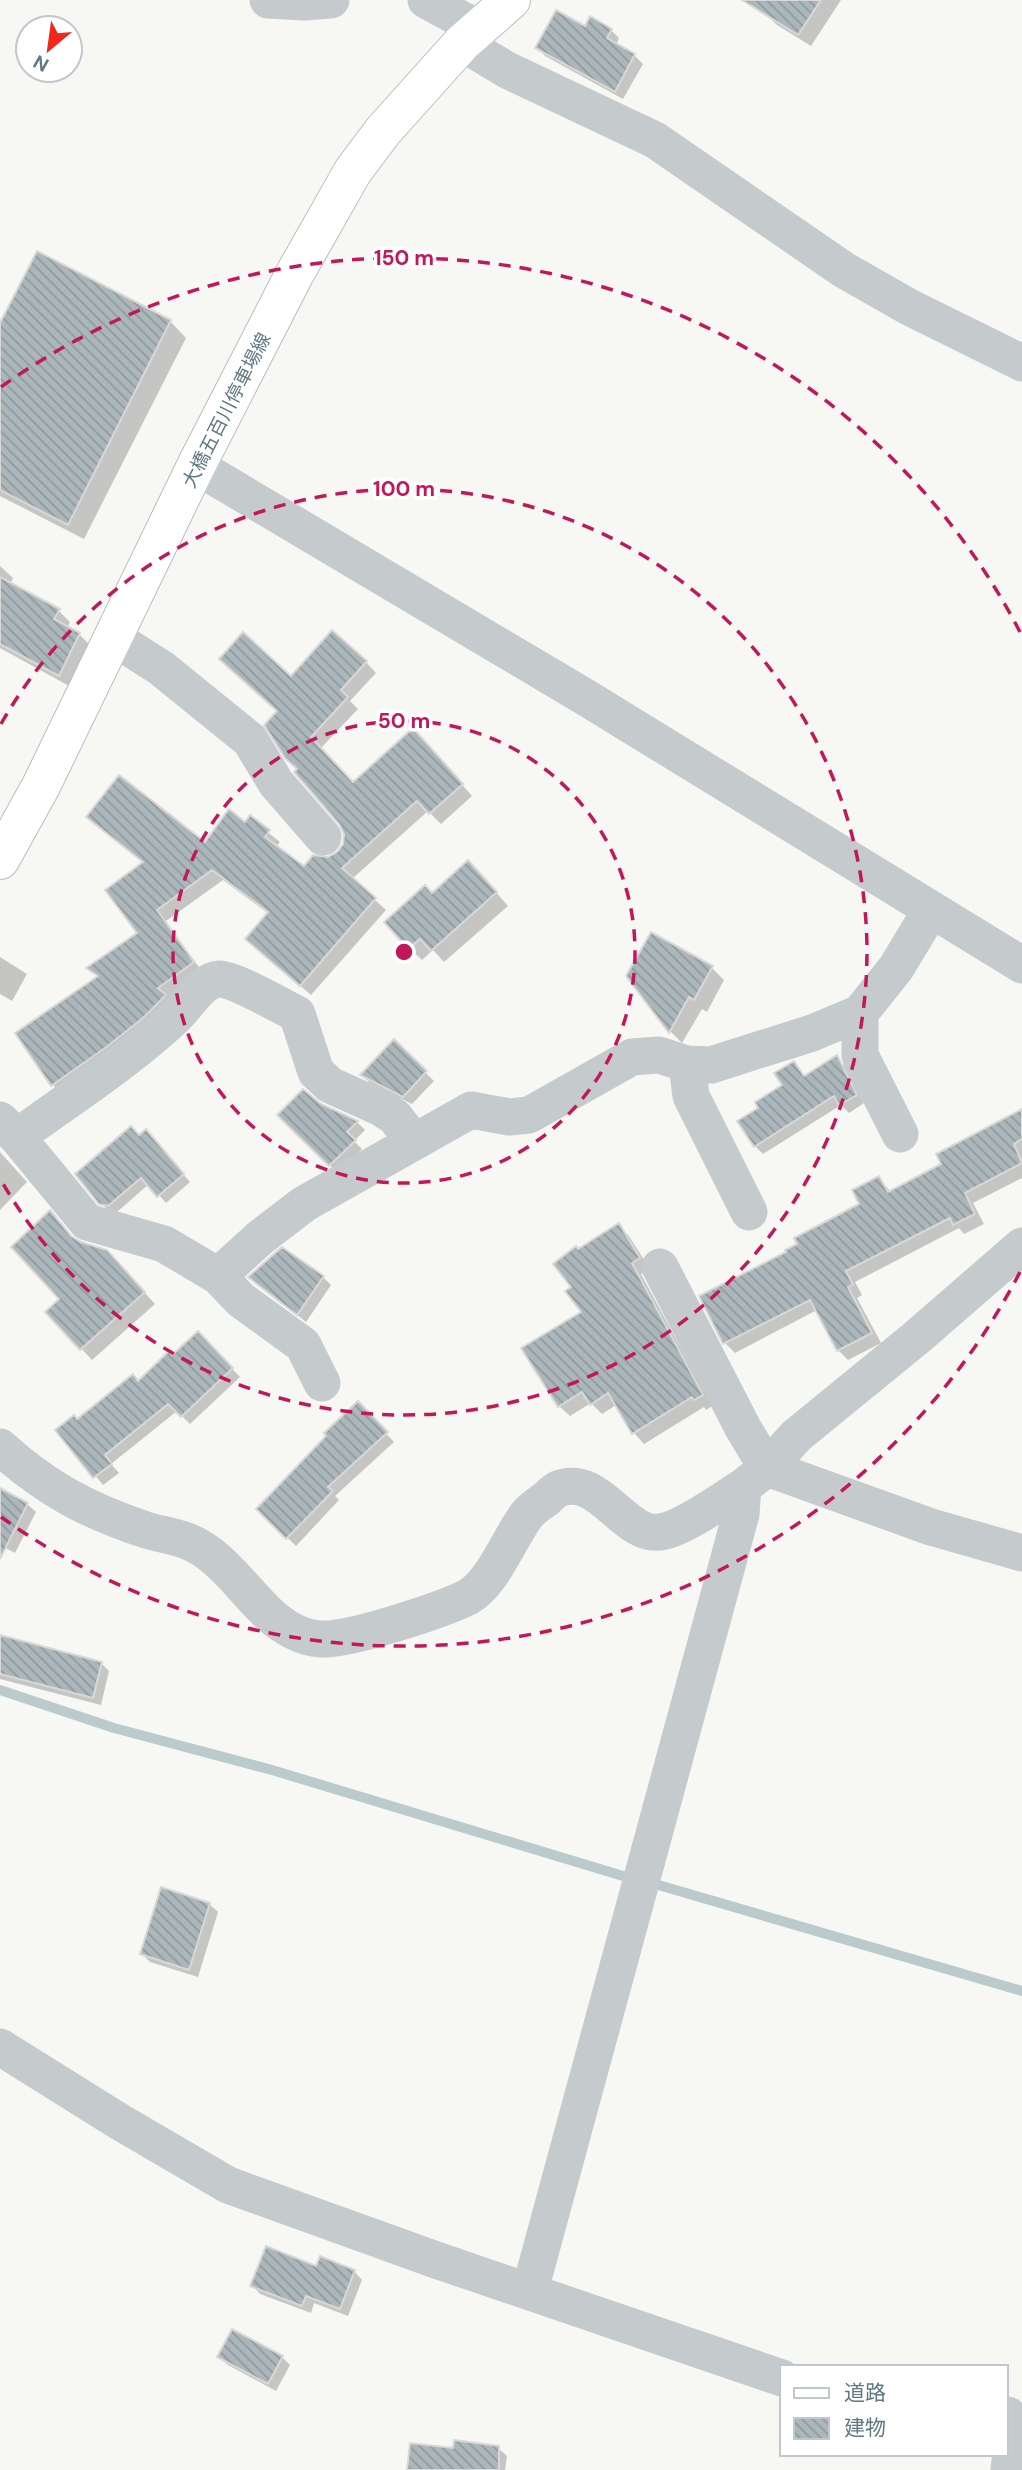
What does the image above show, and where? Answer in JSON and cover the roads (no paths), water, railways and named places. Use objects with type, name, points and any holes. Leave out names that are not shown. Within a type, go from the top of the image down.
[{"type":"main road","name":"大橋五百川停車場線","points":[[0,860],[41,786],[196,466],[294,275],[353,171],[383,131],[485,18]]},
{"type":"street","points":[[268,0],[331,0]]},
{"type":"street","points":[[426,0],[485,18],[507,70],[654,140],[844,270],[909,307],[1022,363]]},
{"type":"street","points":[[196,466],[597,705],[1022,965]]},
{"type":"street","points":[[114,638],[161,668],[250,740],[276,783],[323,837]]},
{"type":"street","points":[[218,1276],[261,1237],[304,1204],[471,1110],[509,1117],[529,1115],[632,1058],[659,1055],[687,1064],[711,1065],[812,1033],[860,1013],[896,968],[931,910]]},
{"type":"street","points":[[322,1383],[303,1345],[241,1300],[218,1276],[164,1244],[87,1222],[8,1129],[144,1044],[177,1015],[205,984],[219,979],[297,1014],[316,1072],[330,1084],[395,1117],[414,1142]]},
{"type":"street","points":[[860,1013],[860,1055],[900,1134]]},
{"type":"street","points":[[687,1064],[691,1096],[750,1212]]},
{"type":"street","points":[[0,1447],[26,1471],[73,1501],[148,1531],[187,1541],[212,1556],[283,1626],[319,1639],[338,1639],[420,1615],[477,1591],[528,1513],[557,1489],[577,1486],[599,1496],[638,1527],[653,1532],[673,1528],[755,1477],[796,1436],[916,1338],[1022,1246]]},
{"type":"street","points":[[530,2290],[741,1514],[755,1477],[743,1428],[660,1267]]},
{"type":"street","points":[[755,1477],[1022,1553]]},
{"type":"street","points":[[0,2047],[228,2185],[436,2260],[780,2377]]},
{"type":"street","points":[[1009,2470],[1012,2415]]},
{"type":"waterway","points":[[0,1690],[114,1728],[272,1770],[623,1876]]},
{"type":"waterway","points":[[655,1884],[1022,1991]]}]
